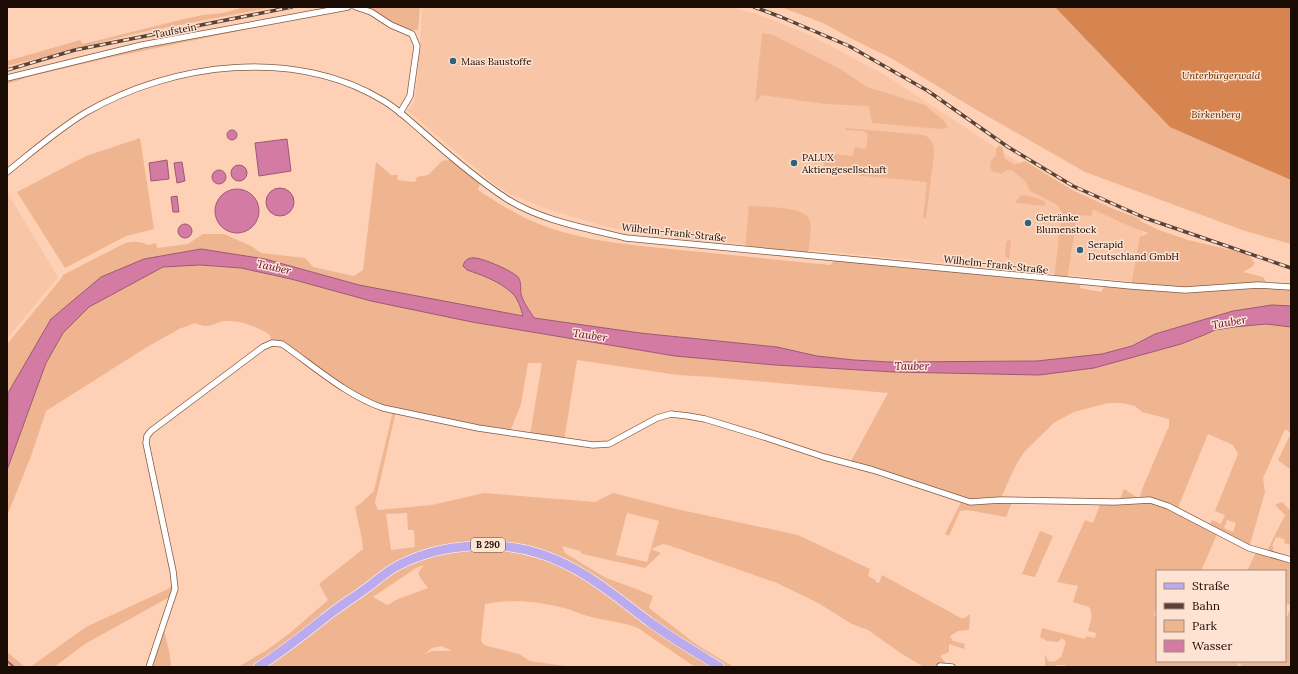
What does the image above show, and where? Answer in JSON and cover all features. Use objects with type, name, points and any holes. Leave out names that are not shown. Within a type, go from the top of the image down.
[{"type":"main road","name":"B 290","points":[[258,667],[305,635],[331,614],[393,569],[414,559],[437,551],[488,545],[519,548],[532,551],[545,555],[571,567],[610,592],[652,624],[720,667]]},
{"type":"street","name":"Taufstein","points":[[7,78],[142,45],[348,7]]},
{"type":"street","points":[[356,7],[371,12],[391,25],[412,34],[415,38],[417,50],[410,96],[400,112]]},
{"type":"street","name":"Wilhelm-Frank-Straße","points":[[7,172],[61,129],[85,113],[116,96],[142,86],[206,70],[268,67],[325,75],[354,85],[371,93],[400,112],[469,171],[508,199],[555,220],[626,238],[1139,287],[1185,290],[1258,285],[1291,287]]},
{"type":"street","points":[[149,667],[175,589],[173,570],[146,443],[147,436],[151,431],[234,367],[263,347],[272,343],[282,344],[347,390],[372,404],[387,409],[478,428],[593,445],[609,444],[657,418],[671,414],[688,416],[727,426],[824,457],[873,470],[970,502],[1000,500],[1115,502],[1150,500],[1168,506],[1249,548],[1291,560]]},
{"type":"street","points":[[940,666],[952,667]]},
{"type":"shaded area","points":[[422,7],[731,7],[757,14],[808,34],[885,75],[1015,160],[1075,194],[1144,226],[1135,282],[654,236],[607,227],[547,209],[510,194],[495,185],[408,111],[415,99]]},
{"type":"shaded area","points":[[7,192],[58,277],[7,339]]},
{"type":"green space","points":[[244,7],[273,7],[138,33],[7,66],[7,61],[80,40],[83,44],[184,19],[224,13]]},
{"type":"green space","points":[[348,7],[420,7],[418,30],[402,29],[383,24],[369,13],[351,8],[108,58],[32,76],[7,84],[7,78],[142,45]]},
{"type":"green space","name":"Birkenberg","points":[[781,7],[1180,7],[1291,69],[1291,244],[1245,231],[1085,172],[975,109],[891,58],[823,23]]},
{"type":"green space","name":"Unterbürgerwald","points":[[1055,7],[1291,7],[1291,180],[1170,127]]},
{"type":"green space","points":[[763,33],[773,35],[842,70],[867,87],[925,105],[943,120],[948,127],[941,129],[872,123],[869,106],[825,104],[762,95],[755,103]]},
{"type":"green space","points":[[846,128],[923,135],[930,140],[934,147],[934,153],[926,218],[923,218],[927,182],[823,172],[825,153],[852,156],[855,147],[866,149],[868,134],[863,131],[845,130]]},
{"type":"green space","points":[[140,138],[154,229],[126,236],[65,268],[17,192],[86,156]]},
{"type":"green space","points":[[999,145],[1003,148],[1004,158],[1015,165],[1025,161],[1072,190],[1116,210],[1138,218],[1142,222],[1159,230],[1188,240],[1248,254],[1255,263],[1252,267],[1243,272],[1263,277],[1268,285],[1291,287],[1291,306],[1233,311],[1155,334],[1132,346],[1102,354],[1037,361],[890,362],[817,356],[777,347],[640,333],[534,318],[521,295],[520,282],[467,270],[497,282],[513,293],[518,301],[523,316],[359,285],[265,259],[144,259],[101,277],[51,319],[8,393],[7,398],[7,344],[63,275],[125,243],[137,242],[148,245],[156,243],[157,248],[188,244],[203,234],[224,234],[251,246],[261,253],[305,258],[313,267],[354,276],[363,270],[376,162],[391,175],[398,175],[397,180],[415,182],[417,177],[428,175],[442,161],[454,159],[481,180],[478,190],[516,213],[551,229],[602,241],[830,265],[837,258],[1054,279],[1062,213],[1056,204],[1030,191],[1025,181],[1013,171],[1008,170],[1001,174],[992,171],[991,163],[992,159],[996,155],[996,149]],"holes":[[[1093,209],[1122,223],[1148,233],[1140,237],[1131,286],[1106,284],[1101,292],[1080,288],[1080,282],[1067,280],[1077,215],[1091,216]]]},
{"type":"green space","points":[[1023,195],[1037,198],[1045,202],[1045,206],[1015,203],[1020,196]]},
{"type":"green space","points":[[749,206],[783,208],[801,212],[807,216],[810,221],[811,228],[808,255],[745,249]]},
{"type":"green space","points":[[1011,239],[1009,259],[1005,256],[1006,242]]},
{"type":"green space","points":[[200,265],[241,268],[291,279],[371,301],[541,334],[675,356],[775,365],[1094,368],[1181,344],[1215,330],[1266,324],[1291,327],[1291,433],[1285,429],[1263,478],[1265,492],[1249,548],[1218,532],[1201,570],[1156,570],[1156,611],[1154,615],[1156,616],[1156,662],[1286,662],[1286,616],[1291,607],[1291,667],[1240,667],[1241,664],[1239,663],[1237,667],[1066,667],[1066,665],[1056,665],[1056,667],[1045,667],[1045,654],[1048,661],[1054,662],[1061,657],[1066,642],[1062,638],[1058,642],[1047,641],[1040,637],[1042,628],[1085,639],[1086,636],[1095,638],[1096,633],[1088,631],[1091,622],[1089,607],[1073,602],[1078,586],[1057,582],[1085,520],[1093,523],[1101,502],[1119,502],[1124,489],[1139,500],[1169,426],[1169,419],[1142,412],[1135,406],[1122,403],[1108,403],[1074,412],[1055,422],[1024,452],[1015,467],[1000,500],[1013,500],[1006,517],[967,510],[960,511],[949,536],[945,534],[962,500],[850,463],[888,393],[678,375],[577,360],[564,441],[530,435],[542,363],[528,363],[521,404],[510,432],[396,411],[375,503],[378,510],[432,505],[484,493],[595,502],[613,493],[676,509],[798,535],[870,569],[868,576],[879,583],[882,575],[961,618],[965,618],[970,614],[969,630],[958,631],[950,636],[953,641],[965,644],[964,649],[949,644],[949,652],[940,656],[946,663],[940,667],[924,667],[902,654],[868,630],[852,624],[818,603],[777,583],[668,545],[663,544],[651,549],[661,553],[645,568],[582,554],[580,551],[562,546],[565,553],[606,578],[653,596],[649,608],[697,645],[734,667],[695,667],[638,628],[554,606],[535,602],[515,601],[485,604],[481,641],[484,645],[519,654],[530,661],[572,667],[238,667],[267,650],[290,633],[328,600],[319,584],[363,549],[355,507],[374,491],[393,411],[372,404],[292,351],[272,343],[270,335],[260,329],[243,323],[231,321],[220,322],[208,326],[195,323],[179,329],[147,347],[46,411],[31,456],[7,516],[7,470],[46,363],[63,333],[89,307],[163,267]],"holes":[[[1208,434],[1233,445],[1238,454],[1215,511],[1225,515],[1221,524],[1212,520],[1209,527],[1177,510]],[[407,513],[408,530],[414,530],[415,547],[391,550],[386,514]],[[627,513],[659,521],[647,562],[616,555]],[[1227,520],[1236,523],[1233,532],[1224,528]],[[424,565],[418,573],[428,588],[398,599],[387,605],[373,597],[416,568]],[[442,646],[452,651],[432,651],[425,654],[432,648]]]},
{"type":"green space","points":[[1291,433],[1291,470],[1278,460]]},
{"type":"green space","points":[[1282,502],[1291,511],[1291,522],[1289,526],[1291,527],[1291,545],[1284,543],[1285,540],[1276,537],[1272,546],[1274,547],[1271,554],[1291,560],[1291,605],[1287,604],[1286,606],[1286,570],[1247,570],[1257,550],[1266,553],[1285,515],[1275,505]]},
{"type":"green space","points":[[1040,531],[1053,536],[1035,577],[1022,574]]},
{"type":"green space","points":[[175,583],[173,595],[85,644],[54,667],[27,667],[33,665],[86,627],[168,589]]},
{"type":"green space","points":[[163,625],[171,667],[149,667]]},
{"type":"green space","points":[[7,652],[25,667],[7,667]]},
{"type":"water","points":[[230,130],[234,130],[236,131],[236,139],[230,140],[227,137],[227,133]]},
{"type":"water","points":[[287,139],[291,171],[259,176],[255,143]]},
{"type":"water","points":[[167,160],[169,179],[151,181],[149,163]]},
{"type":"water","points":[[182,162],[185,181],[177,183],[174,163]]},
{"type":"water","points":[[239,165],[245,167],[247,173],[245,179],[239,181],[233,179],[231,173],[233,167]]},
{"type":"water","points":[[216,170],[222,170],[226,174],[226,180],[222,184],[216,184],[212,180],[212,174]]},
{"type":"water","points":[[280,188],[290,192],[294,202],[290,212],[280,216],[270,212],[266,202],[270,192]]},
{"type":"water","points":[[237,189],[249,193],[255,199],[259,211],[255,223],[249,229],[237,233],[225,229],[219,223],[215,211],[219,199],[225,193]]},
{"type":"water","points":[[177,196],[179,212],[173,212],[171,197]]},
{"type":"water","points":[[185,224],[190,226],[192,231],[190,236],[185,238],[180,236],[178,231],[180,226]]},
{"type":"water","name":"Tauber","points":[[201,249],[265,259],[359,285],[523,316],[516,298],[508,289],[491,279],[467,270],[463,266],[467,260],[471,258],[481,259],[508,270],[519,278],[522,297],[534,318],[640,333],[777,347],[817,356],[854,360],[890,362],[1037,361],[1102,354],[1132,346],[1155,334],[1233,311],[1272,305],[1291,306],[1291,327],[1266,324],[1215,330],[1181,344],[1094,368],[1039,375],[894,372],[775,365],[675,356],[472,322],[371,301],[291,279],[241,268],[200,265],[163,267],[89,307],[63,333],[46,363],[7,470],[8,393],[51,319],[101,277],[144,259]]},
{"type":"waterway","points":[[7,661],[14,667]]},
{"type":"railway","points":[[7,70],[75,50],[292,7]]},
{"type":"railway","points":[[754,7],[849,46],[928,91],[1008,147],[1073,186],[1145,218],[1291,268]]},
{"type":"place","name":"Maas Baustoffe","points":[[453,61]]},
{"type":"place","name":"PALUX Aktiengesellschaft","points":[[794,163]]},
{"type":"place","name":"Getränke Blumenstock","points":[[1028,223]]},
{"type":"place","name":"Serapid Deutschland GmbH","points":[[1080,250]]}]
